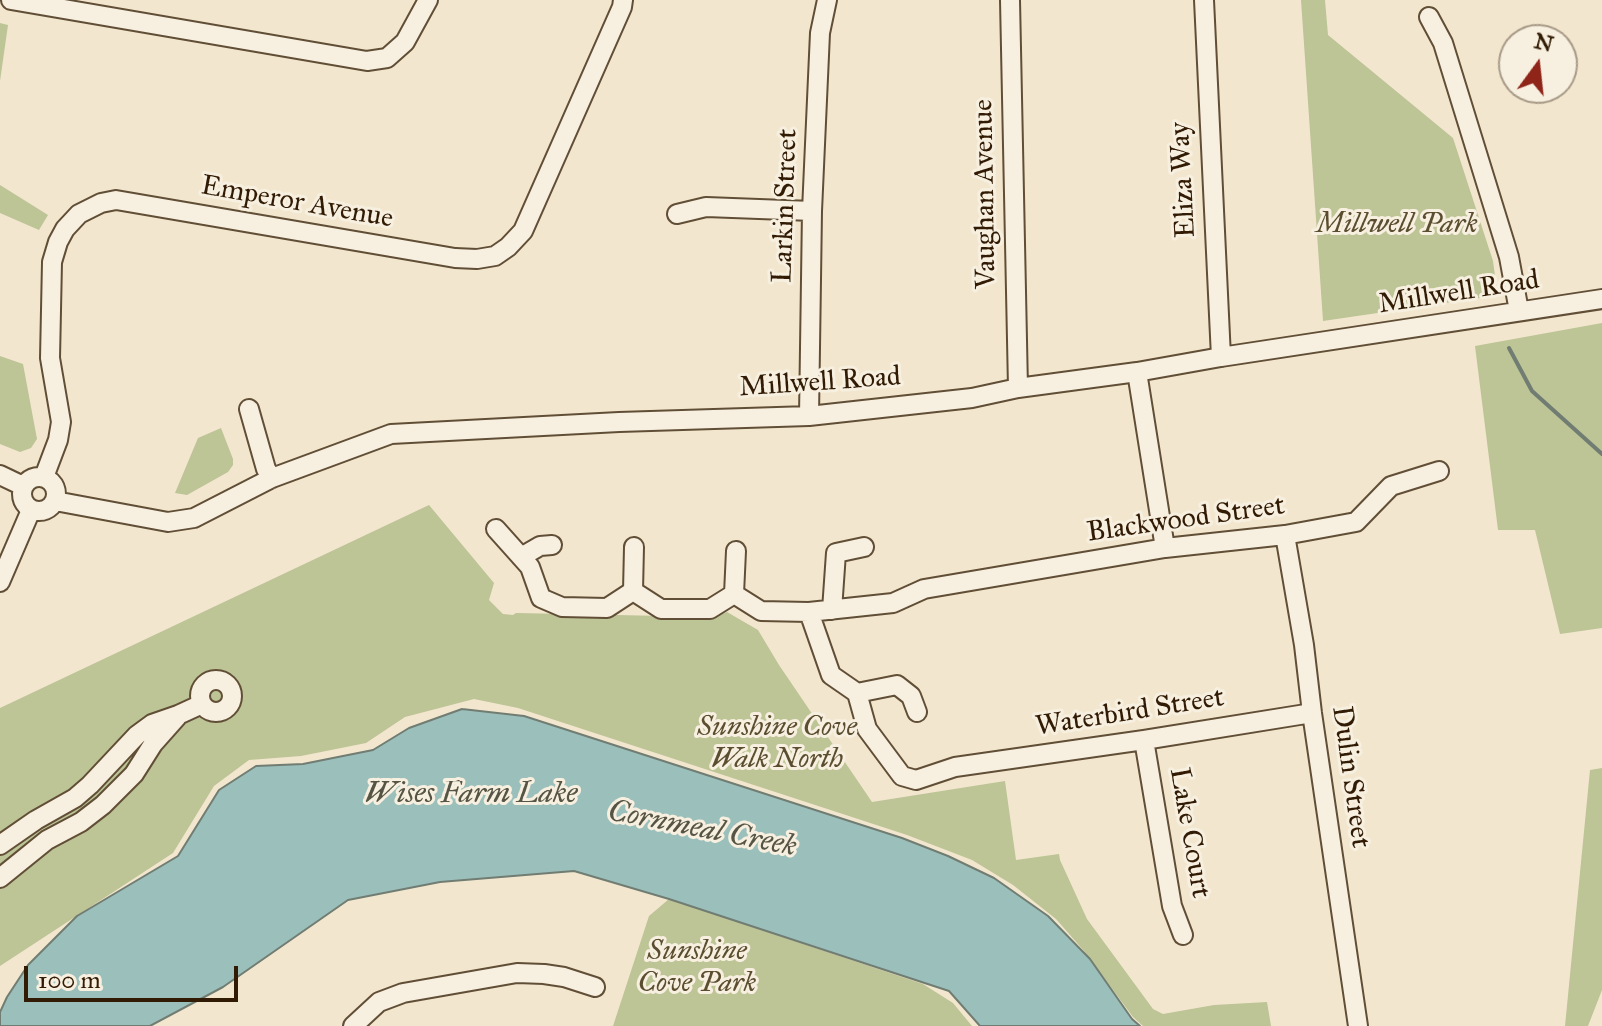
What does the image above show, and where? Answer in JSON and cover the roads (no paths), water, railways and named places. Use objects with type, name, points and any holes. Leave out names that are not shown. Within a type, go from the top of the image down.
[{"type":"street","points":[[11,0],[367,61],[387,58],[405,42],[428,0]]},
{"type":"street","name":"Emperor Avenue","points":[[44,477],[58,440],[61,422],[50,358],[52,262],[65,229],[79,214],[101,203],[116,200],[455,258],[495,256],[523,231],[623,0]]},
{"type":"street","name":"Larkin Street","points":[[809,416],[812,211],[820,33],[827,0]]},
{"type":"street","name":"Vaughan Avenue","points":[[1010,0],[1018,388]]},
{"type":"street","name":"Eliza Way","points":[[1204,0],[1221,357]]},
{"type":"street","points":[[1429,17],[1443,43],[1505,242],[1519,311]]},
{"type":"street","points":[[677,214],[706,207],[812,211]]},
{"type":"street","name":"Millwell Road","points":[[55,501],[168,522],[194,518],[272,478],[391,434],[809,416],[972,398],[1018,388],[1602,299]]},
{"type":"street","points":[[1137,372],[1165,548]]},
{"type":"street","points":[[249,409],[266,469],[272,478]]},
{"type":"street","name":"Blackwood Street","points":[[734,594],[761,611],[832,610],[893,603],[924,589],[1165,548],[1285,535],[1356,522],[1391,486],[1439,471]]},
{"type":"street","points":[[0,475],[23,486]]},
{"type":"street","points":[[44,477],[55,487],[55,501],[45,511],[31,510],[22,499],[23,486],[32,478],[44,477]]},
{"type":"street","points":[[0,582],[31,510]]},
{"type":"street","points":[[496,529],[530,567],[541,598],[562,607],[607,608],[633,591]]},
{"type":"street","name":"Dulin Street","points":[[1285,535],[1304,645],[1358,1026]]},
{"type":"street","points":[[521,557],[540,546],[552,545]]},
{"type":"street","points":[[633,591],[634,547]]},
{"type":"street","points":[[832,610],[836,553],[864,547]]},
{"type":"street","points":[[633,591],[661,609],[710,609],[734,594],[736,551]]},
{"type":"street","points":[[809,612],[831,675],[857,693],[897,685],[911,696],[917,712]]},
{"type":"street","name":"Waterbird Street","points":[[857,693],[867,729],[902,776],[916,780],[955,767],[1312,713]]},
{"type":"street","points":[[0,845],[75,798],[137,735],[152,724],[202,704]]},
{"type":"street","points":[[0,878],[47,840],[81,822],[103,805],[134,774],[153,744],[178,715]]},
{"type":"street","name":"Lake Court","points":[[1144,740],[1172,906],[1183,935]]},
{"type":"street","points":[[36,820],[47,840]]},
{"type":"street","points":[[353,1026],[379,1002],[403,993],[517,973],[564,977],[595,987]]},
{"type":"water","name":"Wises Farm Lake","points":[[462,709],[524,716],[902,838],[948,856],[994,878],[1048,916],[1090,959],[1140,1026],[980,1026],[949,991],[574,871],[440,882],[348,900],[223,987],[150,1026],[0,1026],[0,1012],[28,965],[77,916],[178,856],[219,790],[256,766],[303,764],[373,750],[409,728]]},
{"type":"waterway","points":[[1509,348],[1532,391],[1602,454]]},
{"type":"park label","name":"Millwell Park","points":[[1397,225]]},
{"type":"park label","name":"Sunshine Cove Walk North","points":[[777,744]]},
{"type":"park label","name":"Sunshine Cove Park","points":[[697,968]]},
{"type":"water label","name":"Cornmeal Creek","points":[[702,830]]}]
